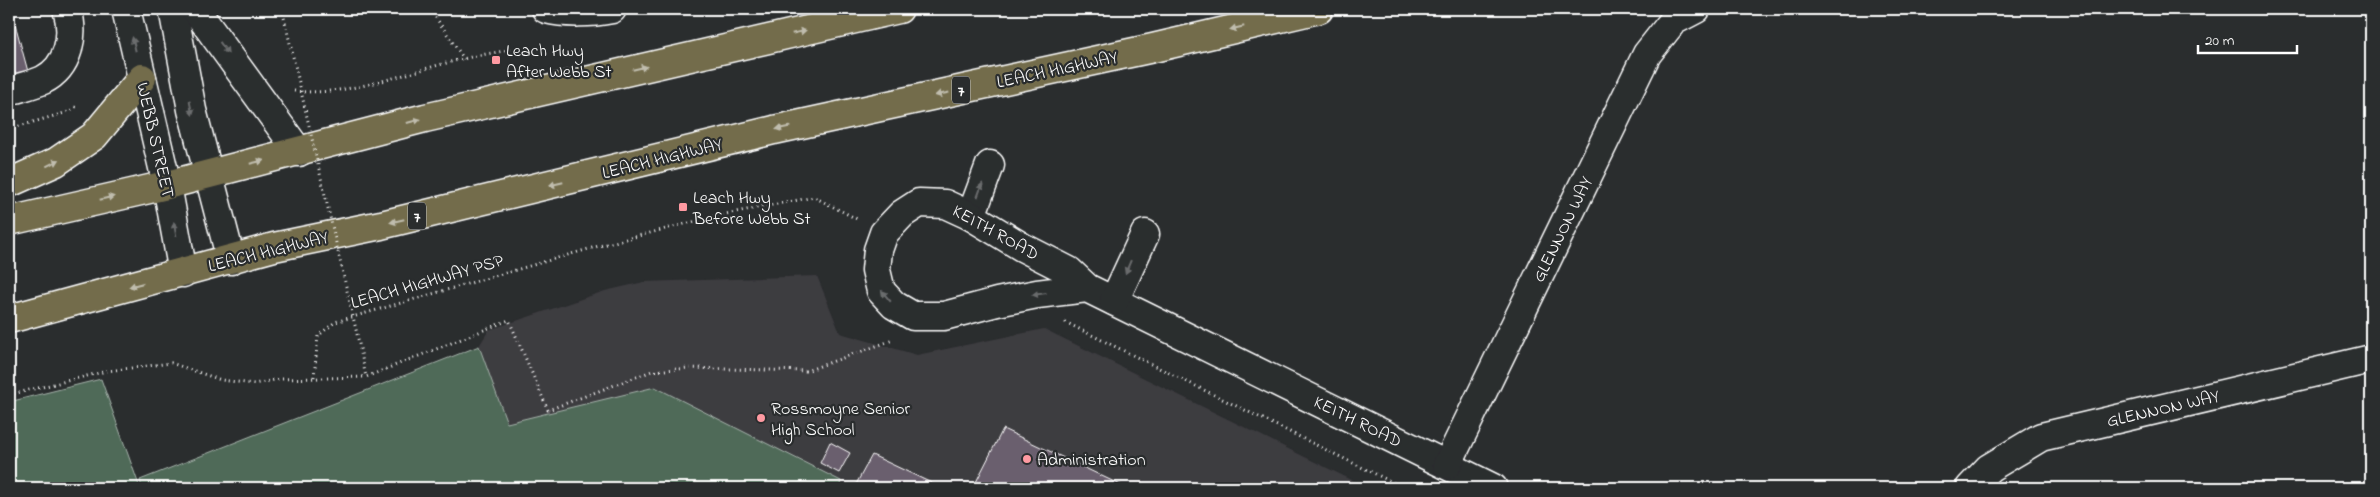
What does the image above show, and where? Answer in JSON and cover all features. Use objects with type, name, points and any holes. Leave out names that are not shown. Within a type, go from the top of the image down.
[{"type":"highway","points":[[9,221],[167,185],[425,118],[899,9]]},
{"type":"highway","name":"LEACH HIGHWAY","points":[[9,319],[274,247],[400,220],[774,130],[1153,48],[1319,9]]},
{"type":"highway","points":[[9,184],[56,162],[94,136],[142,78]]},
{"type":"street","points":[[9,91],[43,80],[61,67],[70,44],[71,21],[67,9]]},
{"type":"street","name":"WEBB STREET","points":[[126,9],[167,185],[183,272]]},
{"type":"street","points":[[173,9],[192,110],[231,260]]},
{"type":"street","points":[[196,9],[299,152]]},
{"type":"street","points":[[546,9],[555,12],[612,9]]},
{"type":"street","name":"GLENNON WAY","points":[[1447,465],[1647,54],[1674,21],[1696,9]]},
{"type":"street","points":[[971,216],[990,165]]},
{"type":"street","name":"KEITH ROAD","points":[[1076,290],[1068,271],[1022,247],[971,216],[946,204],[918,203],[902,214],[884,233],[878,250],[876,270],[881,291],[894,304],[913,316],[944,316],[1005,300],[1076,290],[1114,301],[1493,488]]},
{"type":"street","points":[[1114,301],[1145,234]]},
{"type":"street","name":"GLENNON WAY","points":[[1970,488],[1989,468],[2041,437],[2371,359]]},
{"type":"path","points":[[430,9],[464,59]]},
{"type":"path","points":[[283,11],[366,377]]},
{"type":"path","points":[[289,90],[306,92],[342,89],[464,59],[520,48]]},
{"type":"path","points":[[9,129],[68,112],[81,103]]},
{"type":"path","name":"LEACH HIGHWAY PSP","points":[[314,377],[318,336],[335,322],[599,246],[720,215],[814,197],[884,233]]},
{"type":"path","points":[[1076,290],[1059,320],[1404,488]]},
{"type":"path","points":[[9,395],[107,371],[171,363],[221,380],[254,384],[280,379],[366,377],[509,320],[548,410],[652,371],[689,368],[806,371],[899,338]]},
{"type":"shaded area","name":"Rossmoyne Senior High School","points":[[817,276],[840,333],[917,355],[1044,329],[1368,488],[142,488],[479,346],[489,330],[605,291],[644,282]]},
{"type":"green space","points":[[479,346],[507,423],[655,387],[841,481],[839,488],[142,488],[140,480]]},
{"type":"green space","points":[[101,379],[140,488],[9,488],[9,402]]},
{"type":"building","points":[[9,9],[11,9],[30,79],[9,85]]},
{"type":"building","name":"Administration","points":[[1003,429],[1127,488],[973,488]]},
{"type":"building","points":[[830,442],[850,453],[839,473],[820,463]]},
{"type":"building","points":[[872,455],[942,488],[854,488]]},
{"type":"place","name":"Leach Hwy After Webb St","points":[[496,60]]},
{"type":"place","name":"Leach Hwy Before Webb St","points":[[683,207]]},
{"type":"place","name":"Rossmoyne Senior High School","points":[[761,418]]},
{"type":"place","name":"Administration","points":[[1027,459]]}]
